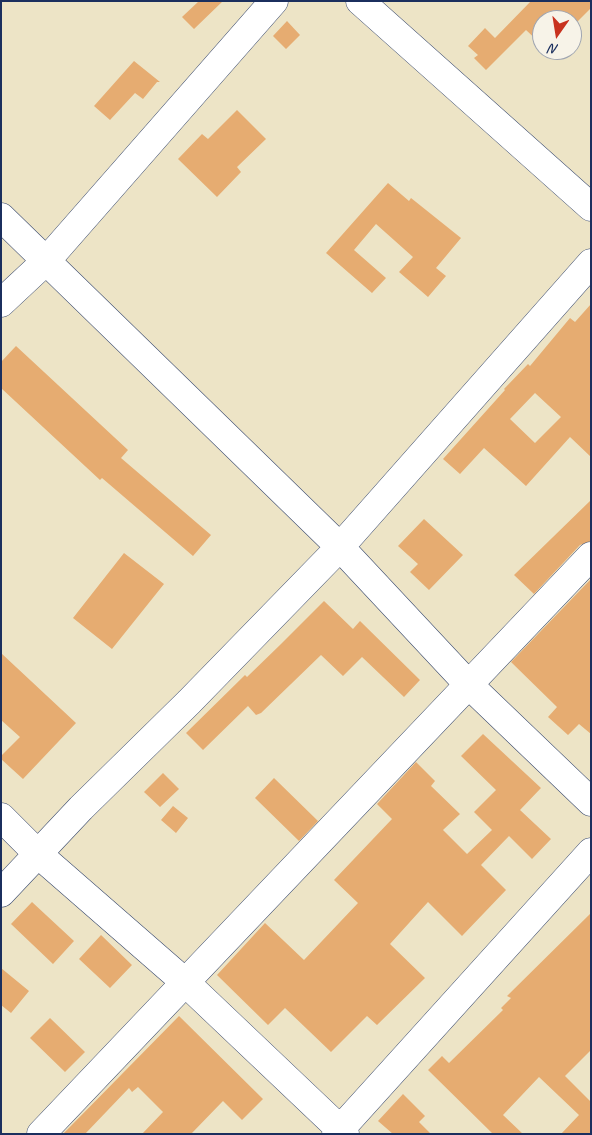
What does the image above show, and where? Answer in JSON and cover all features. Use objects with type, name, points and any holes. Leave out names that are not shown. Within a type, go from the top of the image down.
[{"type":"street","points":[[1,304],[47,260],[274,1]]},
{"type":"street","points":[[360,1],[591,207]]},
{"type":"street","points":[[1,217],[340,548],[468,684],[591,802]]},
{"type":"street","points":[[1,893],[340,548],[591,263]]},
{"type":"street","points":[[41,1134],[591,556]]},
{"type":"street","points":[[1,817],[38,854],[186,983],[340,1132],[591,852]]},
{"type":"building","points":[[199,1],[223,1],[194,29],[182,17]]},
{"type":"building","points":[[531,1],[591,1],[591,8],[582,17],[582,10],[532,10],[532,36],[526,30],[486,70],[474,58],[478,55],[468,46],[485,28],[495,38]]},
{"type":"building","points":[[287,21],[300,35],[286,49],[273,36]]},
{"type":"building","points":[[134,61],[160,82],[157,82],[143,99],[135,93],[110,120],[94,106]]},
{"type":"building","points":[[237,110],[266,139],[237,167],[241,172],[217,197],[178,159],[202,134],[208,139]]},
{"type":"building","points":[[388,183],[409,201],[411,198],[461,238],[436,268],[446,276],[428,297],[399,272],[413,257],[376,224],[354,250],[386,278],[372,293],[326,253]]},
{"type":"building","points":[[591,304],[591,457],[570,437],[526,486],[484,448],[460,474],[443,459],[504,389],[528,364],[530,366],[570,318],[575,322]],"holes":[[[535,393],[561,417],[535,443],[510,419]]]},
{"type":"building","points":[[16,346],[128,450],[121,458],[211,535],[193,556],[102,478],[100,480],[1,388],[1,362]]},
{"type":"building","points":[[591,500],[591,541],[580,545],[534,594],[514,575]]},
{"type":"building","points":[[424,519],[463,555],[429,590],[410,572],[418,564],[398,546]]},
{"type":"building","points":[[124,553],[164,584],[112,649],[73,618]]},
{"type":"building","points":[[591,579],[591,734],[579,724],[568,735],[548,717],[557,707],[511,662]]},
{"type":"building","points":[[324,601],[353,629],[360,621],[420,680],[404,697],[362,657],[343,676],[321,655],[261,713],[256,715],[248,706],[203,750],[186,733],[245,675],[247,677]]},
{"type":"building","points":[[1,653],[76,723],[23,779],[1,759],[1,756],[20,737],[1,720]]},
{"type":"building","points":[[483,734],[541,788],[520,810],[551,839],[532,859],[509,836],[481,865],[506,890],[462,936],[428,902],[390,944],[425,978],[377,1025],[367,1016],[331,1052],[285,1008],[268,1025],[217,975],[265,923],[304,960],[358,903],[334,880],[392,819],[377,804],[416,762],[435,781],[431,786],[460,814],[443,830],[467,854],[492,830],[474,812],[496,790],[461,756]]},
{"type":"building","points":[[163,773],[179,789],[160,807],[144,792]]},
{"type":"building","points":[[274,778],[318,821],[299,841],[255,798]]},
{"type":"building","points":[[173,806],[188,818],[176,833],[161,820]]},
{"type":"building","points":[[32,902],[74,941],[53,964],[11,924]]},
{"type":"building","points":[[591,913],[591,1050],[565,1076],[591,1102],[591,1134],[561,1134],[579,1115],[539,1077],[503,1115],[523,1134],[493,1134],[428,1070],[442,1056],[449,1063],[503,1010],[501,1008],[511,998],[507,996]]},
{"type":"building","points":[[101,935],[132,965],[110,988],[79,959]]},
{"type":"building","points":[[1,968],[29,991],[11,1013],[1,1005]]},
{"type":"building","points":[[179,1016],[263,1099],[242,1120],[223,1101],[191,1134],[142,1134],[163,1112],[138,1087],[132,1092],[129,1088],[85,1134],[63,1134]]},
{"type":"building","points":[[50,1018],[85,1052],[65,1072],[30,1038]]},
{"type":"building","points":[[403,1094],[425,1116],[419,1122],[431,1134],[393,1134],[378,1121]]}]
